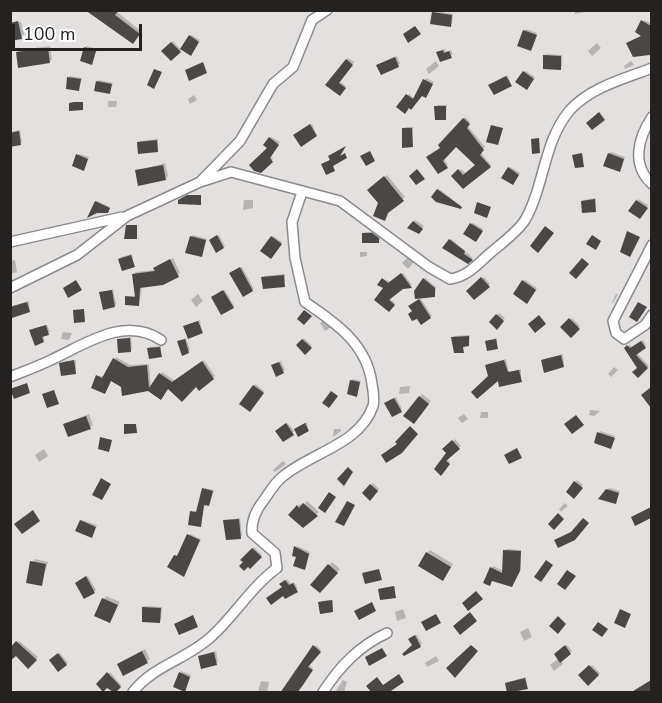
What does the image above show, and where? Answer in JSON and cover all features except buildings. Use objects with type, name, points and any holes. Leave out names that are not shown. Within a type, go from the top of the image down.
[{"type":"street","points":[[200,182],[240,141],[273,84],[293,67],[312,20],[327,10]]},
{"type":"street","points":[[10,242],[127,216],[200,182],[231,172],[340,201],[429,267],[450,279],[464,277],[524,222],[540,181],[552,136],[570,111],[583,99],[603,87],[651,68]]},
{"type":"street","points":[[651,117],[640,141],[638,160],[641,170],[651,184]]},
{"type":"street","points":[[133,693],[155,671],[191,652],[212,636],[266,576],[277,568],[275,553],[252,533],[251,521],[261,504],[281,478],[353,433],[365,422],[374,404],[370,374],[362,352],[338,325],[305,302],[295,258],[292,222],[302,192]]},
{"type":"street","points":[[10,288],[77,255],[127,216]]},
{"type":"street","points":[[651,245],[613,321],[616,333],[624,339],[645,325],[651,315]]},
{"type":"street","points":[[10,377],[102,334],[128,329],[152,333],[161,340]]},
{"type":"street","points":[[323,693],[335,673],[352,656],[371,640],[387,633]]}]
